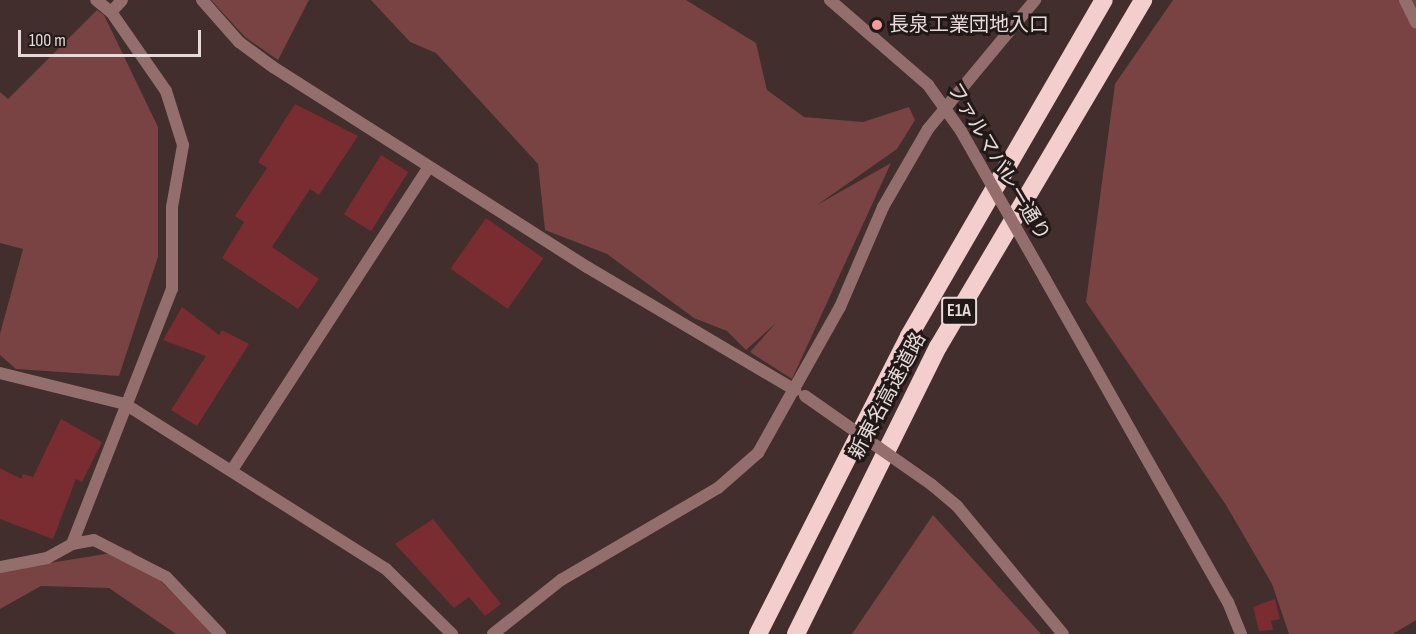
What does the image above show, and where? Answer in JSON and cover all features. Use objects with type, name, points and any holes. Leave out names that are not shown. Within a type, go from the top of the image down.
[{"type":"highway","name":"新東名高速道路","points":[[758,634],[909,336],[1104,0]]},
{"type":"highway","name":"新東名高速道路","points":[[796,634],[938,347],[1143,0]]},
{"type":"street","points":[[72,544],[124,404],[172,289],[172,207],[183,146],[174,105],[111,12],[96,0]]},
{"type":"street","points":[[111,12],[122,0]]},
{"type":"street","points":[[202,0],[239,42],[429,167],[800,393],[932,485],[957,506],[1063,634]]},
{"type":"street","name":"ファルマバレー通り","points":[[830,0],[915,73],[944,106],[961,131],[1228,603],[1242,634]]},
{"type":"street","points":[[493,634],[561,580],[743,470],[800,393],[884,207],[944,106],[1035,0]]},
{"type":"street","points":[[1405,0],[1416,23]]},
{"type":"street","points":[[232,470],[429,167]]},
{"type":"street","points":[[0,373],[124,404],[386,569],[452,634]]},
{"type":"street","points":[[0,567],[47,558],[72,544],[94,540],[166,577],[220,634]]},
{"type":"shaded area","points":[[211,0],[309,0],[278,60],[245,37]]},
{"type":"shaded area","points":[[371,0],[686,0],[756,43],[767,90],[804,117],[863,122],[909,107],[915,120],[897,149],[817,205],[891,163],[792,379],[750,352],[776,323],[746,350],[727,331],[694,318],[607,254],[545,230],[538,164],[436,53],[410,42]]},
{"type":"shaded area","points":[[1173,0],[1416,0],[1416,620],[1393,634],[1289,634],[1272,584],[1226,505],[1086,302],[1115,84]]},
{"type":"shaded area","points":[[97,10],[104,15],[158,127],[158,257],[119,376],[16,369],[0,355],[0,334],[23,249],[0,243],[0,92],[8,99]]},
{"type":"shaded area","points":[[933,515],[1041,634],[852,634]]},
{"type":"shaded area","points":[[130,550],[213,634],[176,634],[109,588],[41,586],[0,609],[0,571]]},
{"type":"building","points":[[295,104],[358,136],[319,195],[310,189],[272,247],[319,279],[298,309],[222,258],[244,222],[235,216],[267,168],[258,162]]},
{"type":"building","points":[[381,155],[408,172],[371,231],[344,214]]},
{"type":"building","points":[[486,218],[543,258],[508,309],[450,269]]},
{"type":"building","points":[[182,307],[219,335],[222,330],[249,344],[197,426],[171,410],[206,356],[163,340]]},
{"type":"building","points":[[61,419],[102,442],[82,482],[76,479],[53,539],[0,519],[0,468],[21,479],[23,474],[33,477]]},
{"type":"building","points":[[433,519],[501,604],[485,616],[469,597],[454,608],[395,544]]},
{"type":"building","points":[[1275,599],[1280,619],[1271,621],[1273,630],[1259,631],[1253,607]]},
{"type":"place","name":"長泉工業団地入口","points":[[877,25]]}]
